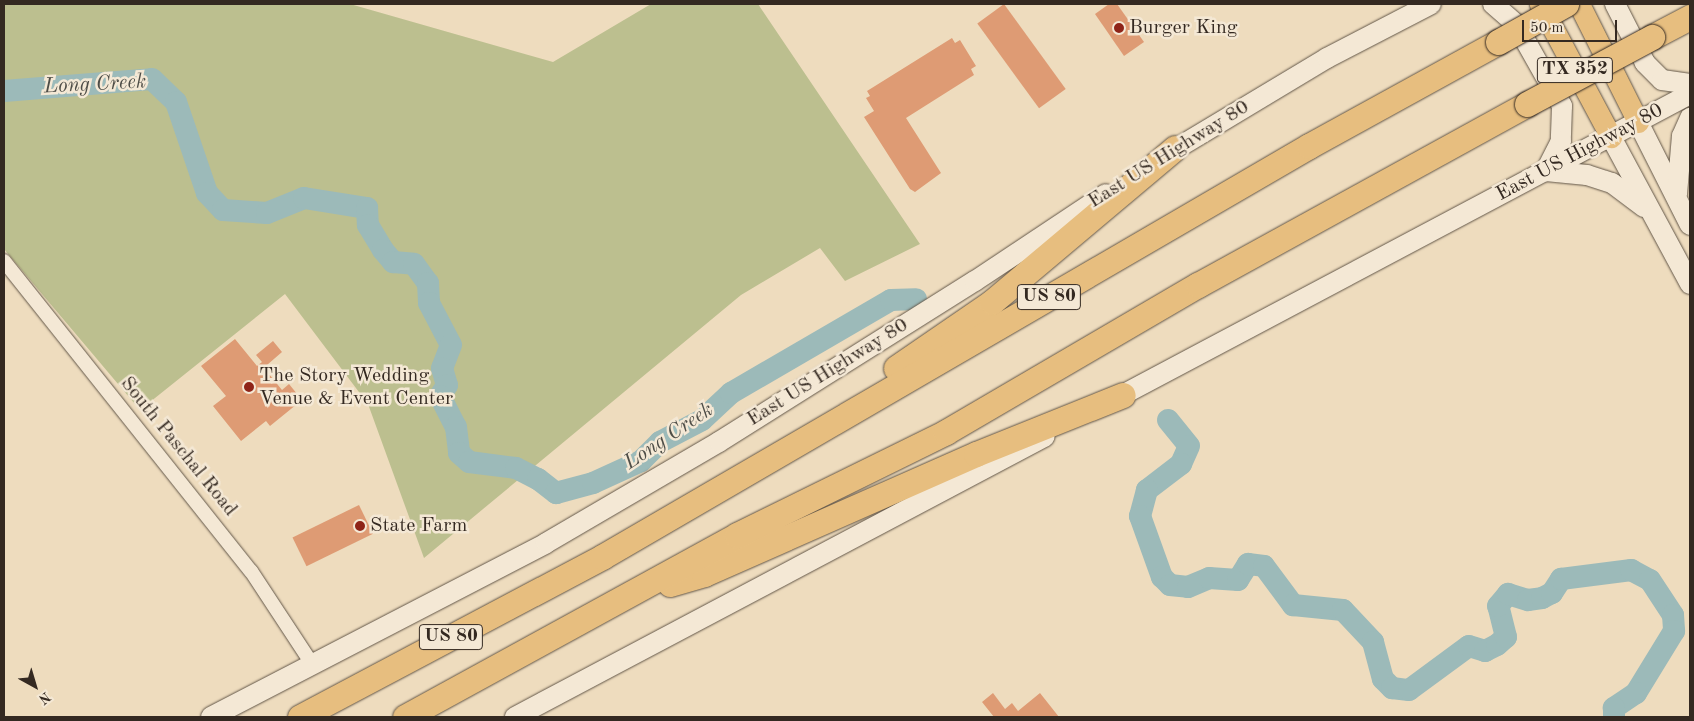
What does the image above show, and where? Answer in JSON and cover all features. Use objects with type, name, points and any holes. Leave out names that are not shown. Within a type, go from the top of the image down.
[{"type":"highway","name":"US 80","points":[[300,717],[602,557],[1309,146],[1566,4]]},
{"type":"highway","name":"US 80","points":[[405,717],[737,535],[946,432],[1198,285],[1690,17]]},
{"type":"highway","points":[[602,557],[992,302],[1175,148]]},
{"type":"highway","points":[[624,598],[704,574],[976,454],[1123,395]]},
{"type":"main road","name":"East US Highway 80","points":[[211,717],[546,543],[719,442],[975,281],[1175,148],[1327,58],[1431,4]]},
{"type":"main road","points":[[1493,4],[1516,24],[1562,106],[1561,140],[1546,171],[1587,174],[1612,183],[1654,218]]},
{"type":"main road","name":"TX 352","points":[[1540,4],[1611,137]]},
{"type":"main road","name":"TX 352","points":[[1579,4],[1638,122]]},
{"type":"main road","points":[[1615,4],[1645,63],[1662,80],[1690,84]]},
{"type":"main road","name":"East US Highway 80","points":[[515,717],[1690,94]]},
{"type":"main road","points":[[1677,199],[1680,152],[1690,118]]},
{"type":"main road","points":[[1638,122],[1690,225]]},
{"type":"main road","points":[[1611,137],[1690,284]]},
{"type":"street","name":"South Paschal Road","points":[[4,261],[251,571],[312,664]]},
{"type":"green space","points":[[4,4],[350,4],[553,62],[651,4],[758,4],[920,244],[845,281],[820,248],[741,295],[424,558],[368,404],[285,294],[140,410],[4,249]]},
{"type":"building","points":[[1004,4],[1066,89],[1039,108],[977,23]]},
{"type":"building","name":"Burger King","points":[[1109,4],[1117,4],[1144,42],[1124,56],[1095,14]]},
{"type":"building","points":[[952,38],[955,43],[960,40],[976,66],[971,69],[974,75],[906,118],[941,173],[915,192],[910,189],[864,117],[874,111],[866,98],[870,96],[867,91]]},
{"type":"building","name":"The Story Wedding Venue & Event Center","points":[[235,339],[257,366],[262,362],[256,355],[273,341],[282,352],[267,365],[272,371],[269,374],[282,390],[289,384],[302,400],[270,426],[266,421],[241,441],[213,406],[226,396],[201,366]]},
{"type":"building","points":[[359,505],[373,534],[307,566],[292,537]]},
{"type":"building","points":[[993,693],[1005,709],[1012,703],[1018,711],[1040,693],[1059,717],[994,717],[982,702]]},
{"type":"waterway","name":"Long Creek","points":[[4,91],[152,79],[176,102],[207,193],[223,210],[267,213],[304,198],[367,208],[368,225],[383,250],[393,262],[414,264],[428,283],[429,303],[451,345],[442,368],[447,385],[440,396],[456,427],[459,453],[469,462],[516,468],[538,479],[556,493],[593,483],[641,461],[660,442],[702,420],[731,393],[891,300],[916,299]]},
{"type":"waterway","name":"Long Creek","points":[[1168,420],[1189,446],[1181,464],[1147,490],[1140,516],[1162,577],[1170,585],[1188,587],[1209,578],[1238,580],[1248,564],[1264,566],[1293,605],[1343,610],[1373,642],[1383,679],[1392,688],[1409,690],[1469,646],[1485,651],[1497,645],[1506,637],[1498,606],[1508,594],[1528,600],[1542,598],[1552,593],[1561,579],[1631,570],[1650,580],[1673,615],[1674,631],[1636,693],[1614,708],[1614,717]]},
{"type":"place","name":"Burger King","points":[[1119,28]]},
{"type":"place","name":"The Story Wedding Venue & Event Center","points":[[249,387]]},
{"type":"place","name":"State Farm","points":[[360,526]]}]
